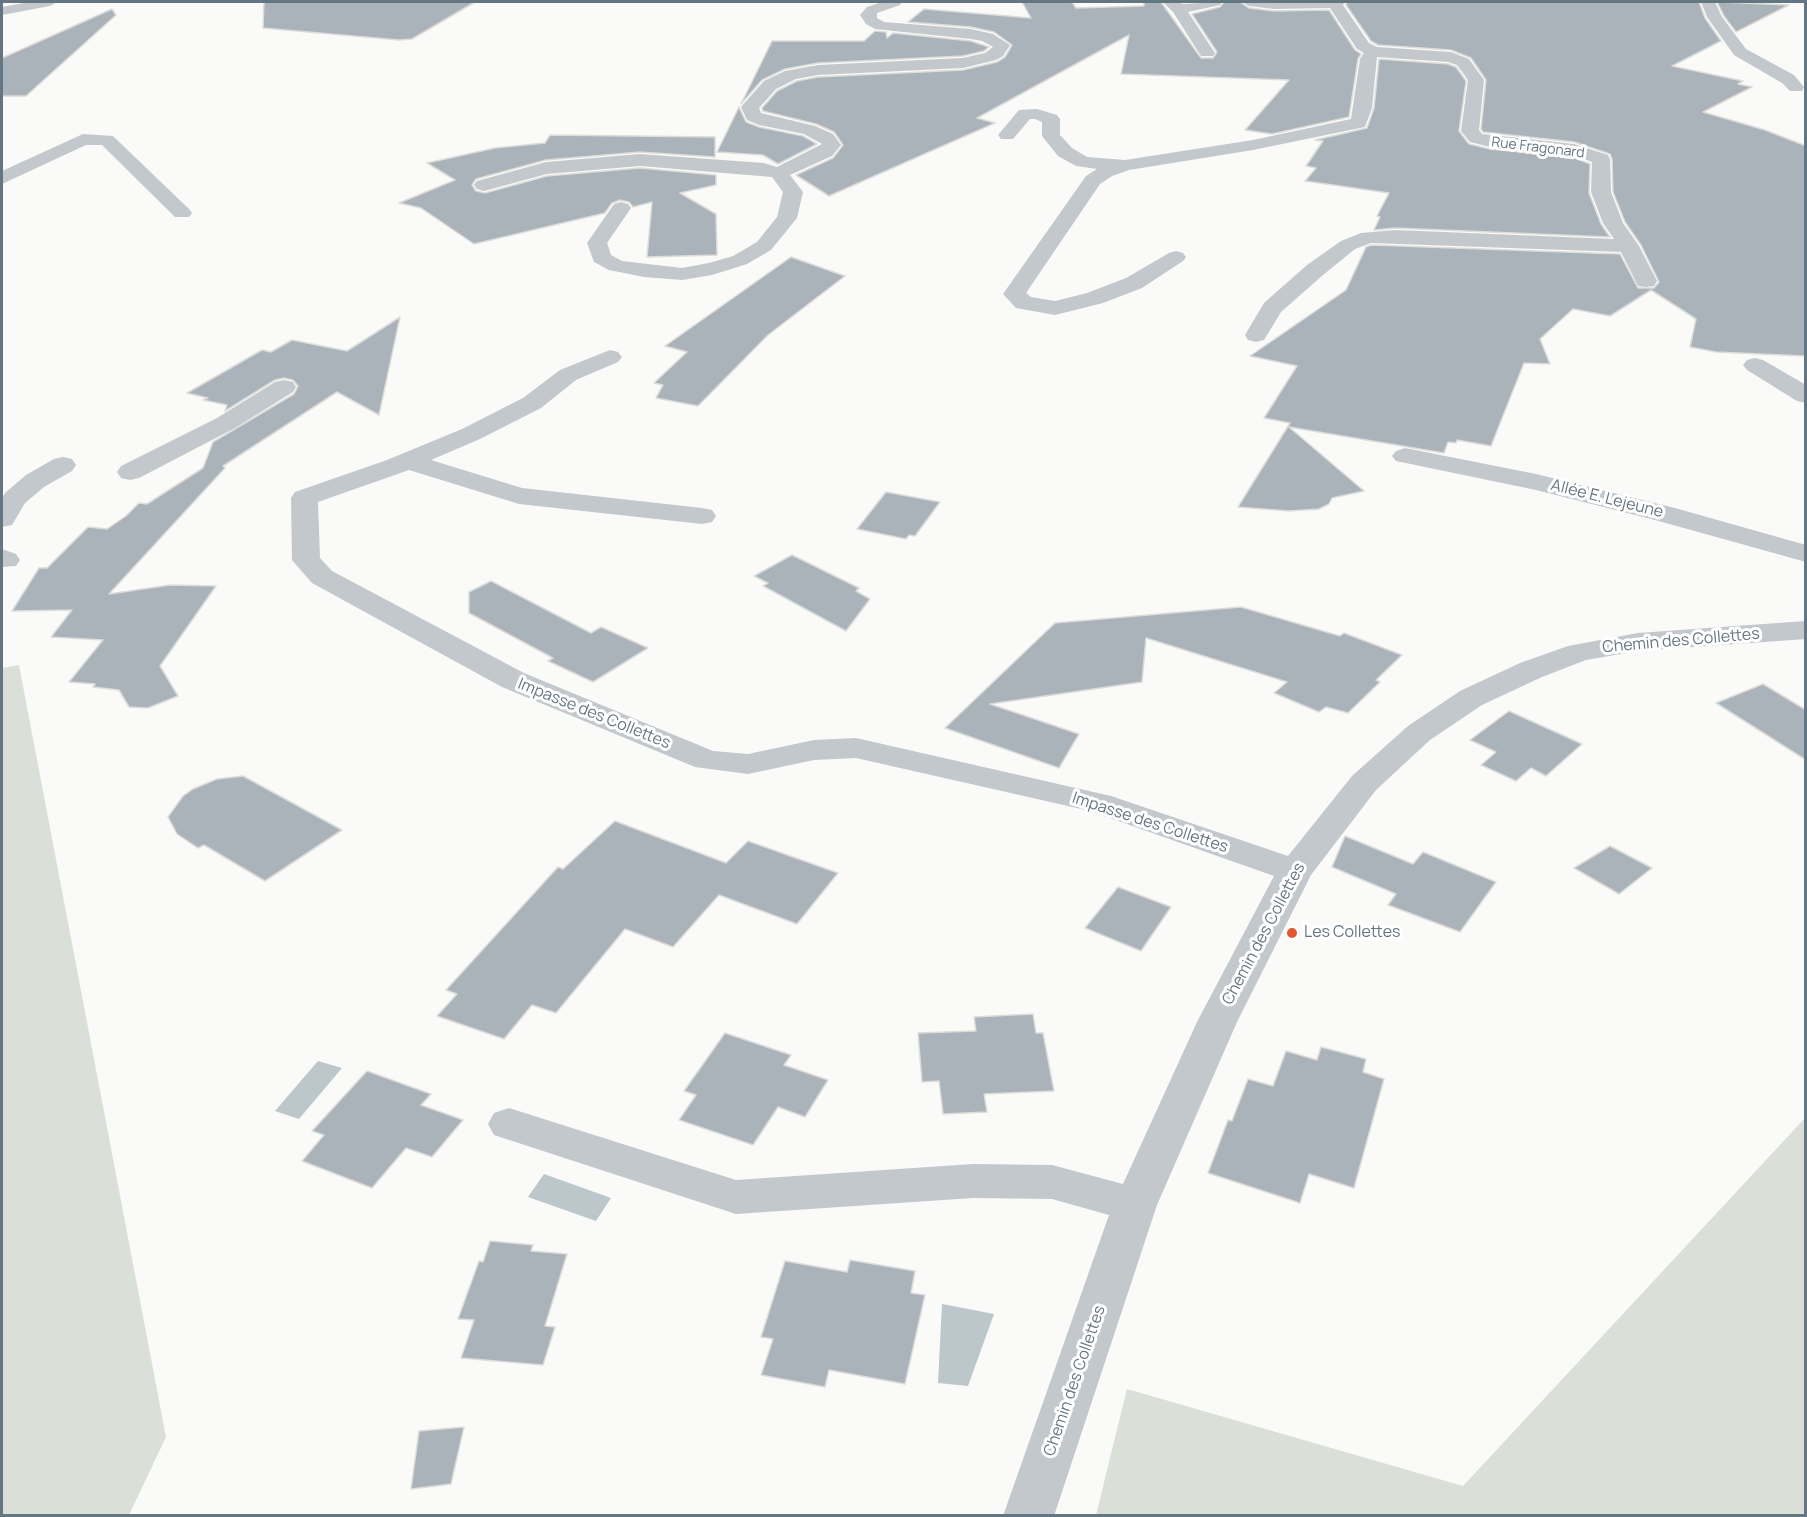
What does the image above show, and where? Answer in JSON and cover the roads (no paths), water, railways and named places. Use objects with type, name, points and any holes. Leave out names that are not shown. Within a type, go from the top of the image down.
[{"type":"street","points":[[2,11],[25,2]]},
{"type":"street","points":[[2,11],[50,2]]},
{"type":"street","points":[[484,185],[546,168],[640,160],[718,164],[779,173],[825,152],[832,145],[827,138],[809,130],[765,121],[753,116],[750,107],[770,85],[791,75],[818,70],[963,63],[990,57],[997,53],[1002,45],[971,34],[880,26],[871,21],[868,15],[872,10],[895,2]]},
{"type":"street","points":[[1174,5],[1215,2]]},
{"type":"street","points":[[1007,135],[1025,114],[1037,114],[1051,119],[1051,136],[1065,152],[1083,162],[1126,165],[1253,145],[1359,123],[1364,108],[1368,59],[1373,51],[1363,46],[1336,2],[1274,5],[1249,2]]},
{"type":"street","points":[[1708,2],[1715,17],[1740,52],[1788,79],[1796,87]]},
{"type":"street","points":[[1174,5],[1207,53]]},
{"type":"street","name":"Rue Fragonard","points":[[1373,51],[1451,57],[1463,62],[1476,80],[1470,131],[1476,138],[1490,142],[1574,150],[1601,159],[1601,192],[1613,223],[1629,246],[1646,281]]},
{"type":"street","points":[[2,178],[83,139],[107,140],[182,213]]},
{"type":"street","points":[[1126,165],[1093,180],[1014,294],[1024,303],[1055,308],[1095,298],[1134,284],[1176,257]]},
{"type":"street","points":[[621,208],[597,243],[601,258],[616,266],[644,271],[682,274],[712,269],[740,260],[764,246],[788,218],[793,192],[779,173]]},
{"type":"street","points":[[1256,335],[1272,308],[1315,270],[1348,245],[1368,237],[1395,236],[1629,246]]},
{"type":"street","name":"Impasse des Collettes","points":[[610,357],[568,375],[532,403],[502,419],[407,461],[304,498],[306,560],[322,577],[513,680],[707,760],[748,764],[814,750],[856,748],[1099,803],[1295,871]]},
{"type":"street","points":[[1755,365],[1806,396]]},
{"type":"street","points":[[130,472],[226,423],[284,387]]},
{"type":"street","name":"Allée E. Lejeune","points":[[1405,456],[1536,482],[1611,500],[1806,554]]},
{"type":"street","points":[[407,461],[519,496],[702,516]]},
{"type":"street","points":[[2,519],[15,498],[35,481],[63,465]]},
{"type":"street","name":"Chemin des Collettes","points":[[1028,1515],[1135,1205],[1217,1022],[1295,871],[1364,783],[1419,733],[1471,698],[1521,674],[1579,652],[1638,642],[1806,630]]},
{"type":"street","points":[[509,1124],[736,1197],[973,1181],[1052,1182],[1135,1205]]},
{"type":"place","name":"Les Collettes","points":[[1292,933]]}]
